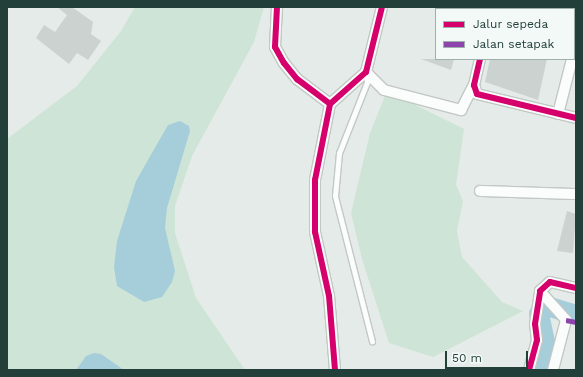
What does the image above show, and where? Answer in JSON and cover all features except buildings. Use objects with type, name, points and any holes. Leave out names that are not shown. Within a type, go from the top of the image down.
[{"type":"street","points":[[277,7],[275,47],[284,64],[297,79],[330,104]]},
{"type":"street","points":[[335,370],[329,296],[315,232],[314,211],[316,180],[330,104],[366,72],[382,7]]},
{"type":"street","points":[[366,72],[384,90],[461,110],[474,85],[480,60]]},
{"type":"street","points":[[558,114],[572,60]]},
{"type":"street","points":[[474,85],[477,94],[487,99],[576,118]]},
{"type":"street","points":[[480,190],[576,194]]},
{"type":"street","points":[[529,370],[537,340],[535,324],[542,294],[550,282],[576,288]]},
{"type":"street","points":[[542,294],[566,320],[553,370]]},
{"type":"lane","points":[[366,72],[367,82],[339,153],[336,196],[372,341]]},
{"type":"green space","points":[[135,7],[264,7],[254,42],[192,156],[175,206],[175,233],[196,298],[245,370],[7,370],[7,139],[77,86],[121,31]]},
{"type":"green space","points":[[387,91],[464,129],[456,185],[463,201],[457,231],[462,257],[502,302],[523,311],[433,357],[389,343],[362,259],[351,213],[370,133]]},
{"type":"water","points":[[180,121],[189,126],[190,131],[167,208],[165,228],[175,271],[172,282],[162,297],[144,302],[117,286],[114,267],[117,241],[136,181],[168,125]]},
{"type":"water","points":[[94,353],[101,354],[124,370],[76,370],[86,356]]},
{"type":"waterway","points":[[550,307],[576,315]]},
{"type":"waterway","points":[[538,370],[545,342],[539,314]]},
{"type":"marked path","points":[[566,320],[576,322]]},
{"type":"cycle path","points":[[277,7],[275,47],[284,63],[297,79],[330,104]]},
{"type":"cycle path","points":[[335,370],[329,296],[315,232],[315,180],[330,104],[366,72],[382,7]]},
{"type":"cycle path","points":[[480,60],[474,85],[477,94],[576,118]]},
{"type":"cycle path","points":[[529,370],[537,340],[535,324],[540,291],[550,282],[576,288]]}]
